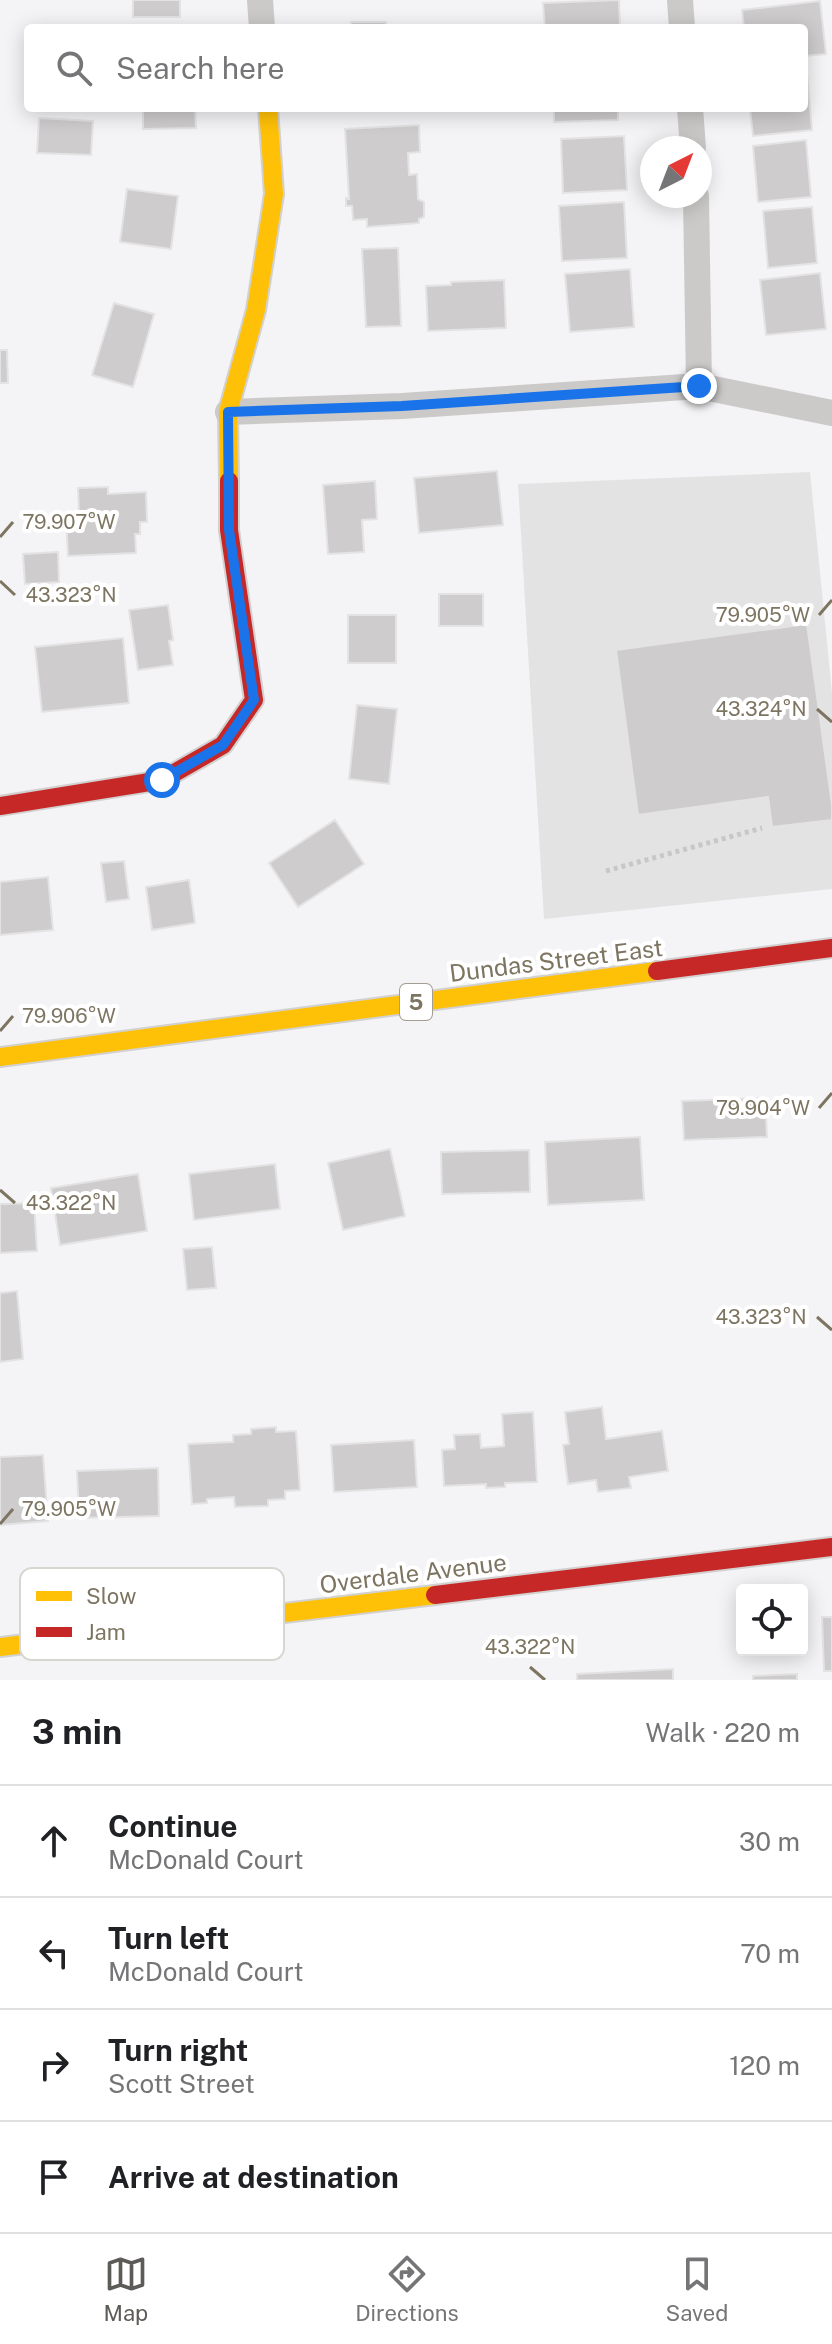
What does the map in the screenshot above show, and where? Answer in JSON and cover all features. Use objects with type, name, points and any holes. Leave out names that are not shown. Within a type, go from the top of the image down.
[{"type":"street","points":[[260,0],[262,24]]},
{"type":"street","points":[[680,0],[682,24]]},
{"type":"street","points":[[0,806],[162,780],[223,745],[254,700],[229,530],[228,412],[256,310],[274,194],[268,112]]},
{"type":"street","points":[[690,112],[692,136]]},
{"type":"street","points":[[696,208],[699,386]]},
{"type":"street","points":[[228,412],[445,404],[699,386],[832,413]]},
{"type":"street","name":"Dundas Street East","points":[[0,1057],[832,948]]},
{"type":"street","name":"Overdale Avenue","points":[[284,1613],[832,1547]]},
{"type":"street","name":"Overdale Avenue","points":[[0,1647],[20,1645]]},
{"type":"path","points":[[606,871],[762,828]]},
{"type":"shaded area","points":[[810,472],[832,693],[832,889],[544,919],[518,484]]},
{"type":"building","points":[[133,0],[180,0],[180,17],[133,17]]},
{"type":"building","points":[[619,0],[620,24],[545,24],[543,3]]},
{"type":"building","points":[[820,1],[826,54],[808,56],[808,24],[744,24],[742,10]]},
{"type":"building","points":[[351,22],[386,22],[386,24]]},
{"type":"building","points":[[808,85],[812,130],[753,136],[750,112],[808,112]]},
{"type":"building","points":[[143,112],[195,112],[196,128],[143,129]]},
{"type":"building","points":[[554,112],[618,112],[618,120],[554,122]]},
{"type":"building","points":[[39,118],[93,121],[91,155],[37,153]]},
{"type":"building","points":[[419,125],[420,152],[408,153],[409,175],[417,174],[418,199],[424,202],[424,217],[419,219],[419,223],[367,227],[367,219],[353,220],[352,206],[346,206],[346,198],[349,199],[345,129]]},
{"type":"building","points":[[624,136],[627,190],[563,193],[561,139]]},
{"type":"building","points":[[806,140],[811,197],[758,202],[753,146]]},
{"type":"building","points":[[127,189],[178,196],[171,249],[120,242]]},
{"type":"building","points":[[624,202],[627,258],[562,261],[559,206]]},
{"type":"building","points":[[812,207],[817,263],[768,268],[763,211]]},
{"type":"building","points":[[398,248],[401,326],[366,327],[362,249]]},
{"type":"building","points":[[630,269],[634,327],[570,332],[565,274]]},
{"type":"building","points":[[820,273],[826,329],[766,335],[760,280]]},
{"type":"building","points":[[504,280],[506,328],[428,331],[426,286]]},
{"type":"building","points":[[114,303],[154,314],[133,387],[92,375]]},
{"type":"building","points":[[0,350],[7,350],[8,383],[0,383]]},
{"type":"building","points":[[497,471],[503,525],[419,533],[414,478]]},
{"type":"building","points":[[375,481],[377,519],[362,520],[364,552],[328,554],[323,485]]},
{"type":"building","points":[[108,487],[108,494],[146,492],[147,522],[140,522],[140,534],[135,534],[136,553],[68,556],[66,517],[79,517],[78,488]]},
{"type":"building","points":[[58,552],[59,582],[25,584],[23,554]]},
{"type":"building","points":[[439,594],[483,594],[483,626],[439,626]]},
{"type":"building","points":[[168,605],[173,665],[138,670],[129,610]]},
{"type":"building","points":[[348,615],[396,615],[396,663],[348,663]]},
{"type":"building","points":[[807,624],[832,820],[772,827],[768,797],[638,815],[616,650]]},
{"type":"building","points":[[123,638],[129,703],[42,712],[35,647]]},
{"type":"building","points":[[357,705],[397,709],[389,784],[349,779]]},
{"type":"building","points":[[335,820],[364,864],[298,907],[269,863]]},
{"type":"building","points":[[124,861],[129,899],[106,902],[101,863]]},
{"type":"building","points":[[48,877],[53,930],[0,935],[0,882]]},
{"type":"building","points":[[189,880],[195,923],[152,930],[146,887]]},
{"type":"building","points":[[765,1098],[767,1137],[684,1140],[682,1101]]},
{"type":"building","points":[[640,1137],[644,1200],[548,1205],[545,1142]]},
{"type":"building","points":[[390,1149],[405,1216],[343,1230],[328,1163]]},
{"type":"building","points":[[529,1150],[530,1192],[442,1194],[441,1152]]},
{"type":"building","points":[[275,1164],[280,1209],[194,1220],[189,1174]]},
{"type":"building","points":[[138,1174],[147,1231],[60,1245],[51,1188]]},
{"type":"building","points":[[34,1203],[37,1251],[0,1253],[0,1204]]},
{"type":"building","points":[[212,1247],[216,1288],[187,1290],[183,1249]]},
{"type":"building","points":[[17,1291],[23,1359],[0,1362],[0,1293]]},
{"type":"building","points":[[602,1407],[606,1439],[662,1431],[668,1471],[629,1477],[631,1488],[598,1492],[596,1480],[568,1484],[563,1445],[569,1444],[565,1412]]},
{"type":"building","points":[[533,1412],[537,1482],[505,1483],[505,1487],[486,1488],[486,1484],[444,1486],[442,1450],[455,1449],[454,1435],[480,1434],[481,1448],[504,1446],[502,1414]]},
{"type":"building","points":[[276,1427],[276,1432],[296,1431],[300,1490],[285,1491],[285,1499],[268,1500],[268,1506],[235,1507],[234,1497],[207,1499],[207,1503],[192,1504],[188,1444],[233,1442],[233,1435],[251,1434],[251,1429]]},
{"type":"building","points":[[414,1440],[417,1487],[334,1492],[331,1445]]},
{"type":"building","points":[[43,1455],[48,1521],[0,1525],[0,1457]]},
{"type":"building","points":[[158,1468],[159,1516],[79,1518],[77,1471]]},
{"type":"building","points":[[822,1617],[832,1617],[832,1671],[824,1671]]},
{"type":"building","points":[[673,1669],[673,1680],[577,1680],[577,1674]]},
{"type":"building","points":[[797,1674],[797,1680],[753,1680],[753,1676]]},
{"type":"traffic: slow","points":[[229,481],[228,412],[256,310],[274,194],[268,112]]},
{"type":"traffic: slow","points":[[0,1057],[657,971]]},
{"type":"traffic: slow","points":[[284,1613],[435,1595]]},
{"type":"traffic: slow","points":[[0,1647],[20,1645]]},
{"type":"traffic: jam","points":[[0,806],[162,780],[223,745],[254,700],[229,530],[229,481]]},
{"type":"traffic: jam","points":[[657,971],[832,948]]},
{"type":"traffic: jam","points":[[435,1595],[832,1547]]},
{"type":"route","points":[[162,780],[223,745],[254,700],[229,530],[228,412],[402,406],[699,386]]}]
